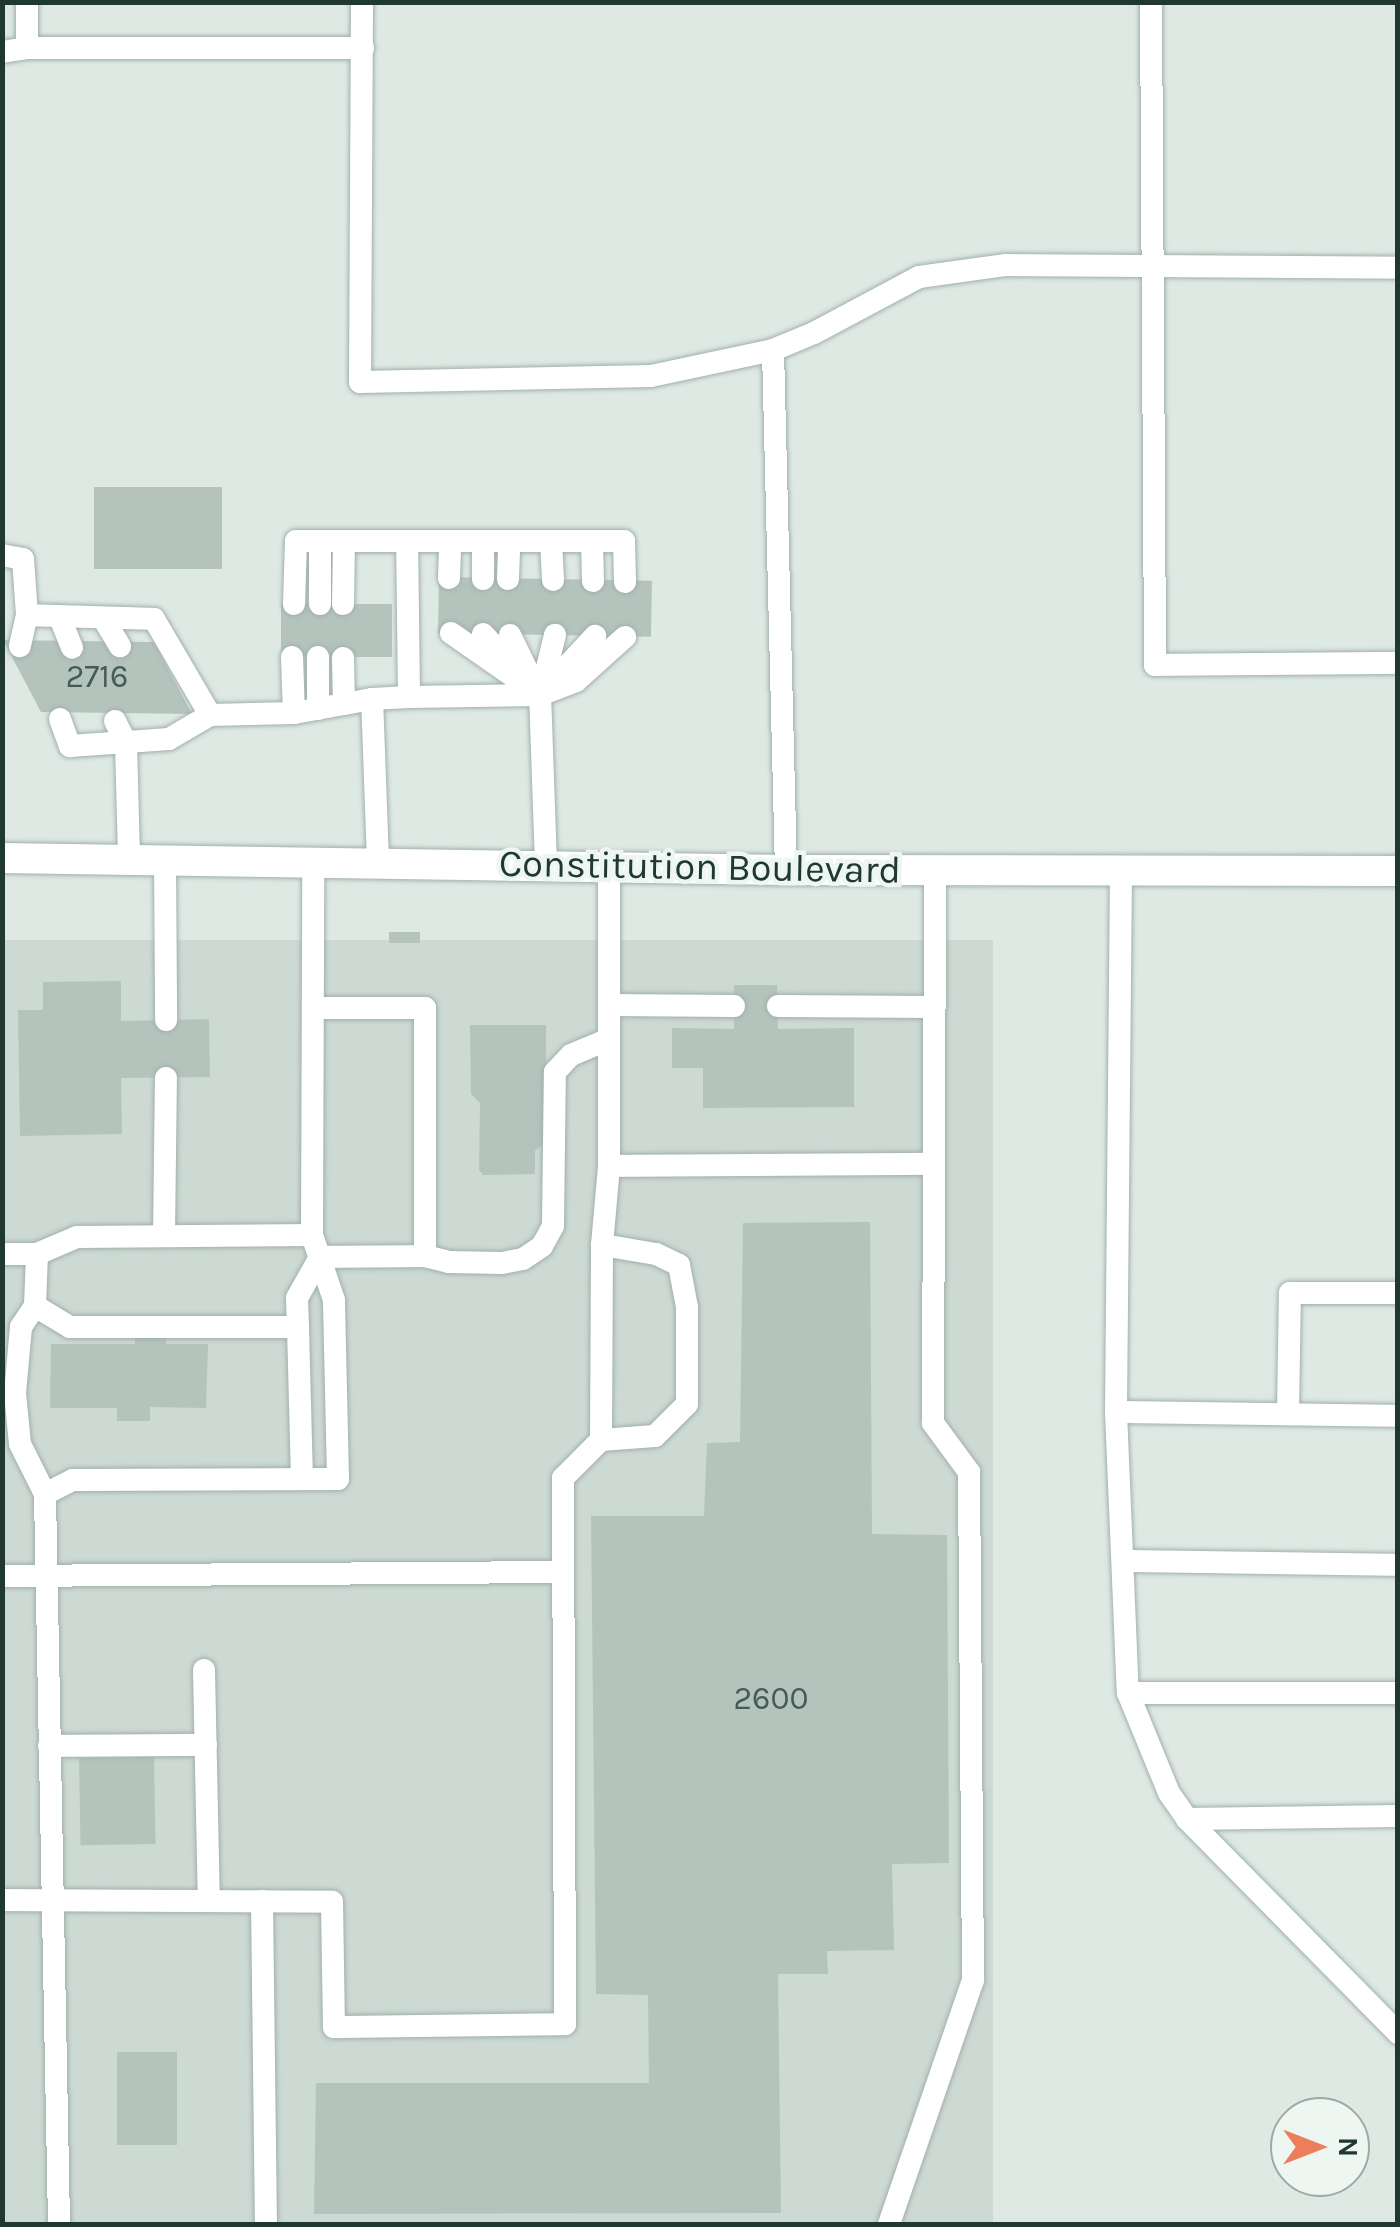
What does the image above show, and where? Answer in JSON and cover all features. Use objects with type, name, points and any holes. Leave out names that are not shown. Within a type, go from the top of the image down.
[{"type":"main road","name":"Constitution Boulevard","points":[[2,858],[786,870],[1398,871]]},
{"type":"lane","points":[[26,48],[27,2]]},
{"type":"lane","points":[[362,2],[360,382],[650,376],[773,350],[919,277],[1006,265],[1398,268]]},
{"type":"lane","points":[[1151,2],[1154,665],[1398,663]]},
{"type":"lane","points":[[2,52],[26,48],[363,48]]},
{"type":"lane","points":[[773,350],[786,870]]},
{"type":"lane","points":[[294,604],[296,541],[624,541],[624,582]]},
{"type":"lane","points":[[331,604],[332,541]]},
{"type":"lane","points":[[408,541],[409,698]]},
{"type":"lane","points":[[450,541],[450,578]]},
{"type":"lane","points":[[483,579],[484,541]]},
{"type":"lane","points":[[508,579],[509,541]]},
{"type":"lane","points":[[551,541],[553,580]]},
{"type":"lane","points":[[592,541],[593,581]]},
{"type":"lane","points":[[2,556],[23,559],[26,615],[20,646]]},
{"type":"lane","points":[[26,615],[154,619],[210,715]]},
{"type":"lane","points":[[60,618],[72,648]]},
{"type":"lane","points":[[102,618],[120,646]]},
{"type":"lane","points":[[451,633],[540,696]]},
{"type":"lane","points":[[484,634],[540,696]]},
{"type":"lane","points":[[510,634],[540,696]]},
{"type":"lane","points":[[546,865],[540,696],[555,635]]},
{"type":"lane","points":[[540,696],[594,636]]},
{"type":"lane","points":[[60,719],[70,746],[126,742],[210,715],[294,713],[372,699],[540,696],[576,681],[624,636]]},
{"type":"lane","points":[[292,658],[294,713]]},
{"type":"lane","points":[[318,658],[318,708]]},
{"type":"lane","points":[[343,658],[344,704]]},
{"type":"lane","points":[[372,699],[378,861]]},
{"type":"lane","points":[[114,721],[126,742],[129,859]]},
{"type":"lane","points":[[165,859],[166,1020]]},
{"type":"lane","points":[[45,1494],[72,1480],[338,1479],[334,1300],[316,1246],[313,860]]},
{"type":"lane","points":[[601,1440],[602,1245],[609,1166],[608,866]]},
{"type":"lane","points":[[889,2224],[973,1980],[969,1472],[933,1424],[935,870]]},
{"type":"lane","points":[[1121,871],[1116,1412],[1128,1693],[1168,1793],[1186,1820],[1398,2033]]},
{"type":"lane","points":[[609,1005],[734,1006]]},
{"type":"lane","points":[[778,1006],[934,1007]]},
{"type":"lane","points":[[313,1008],[425,1008],[425,1256]]},
{"type":"lane","points":[[2,1254],[36,1254],[77,1237],[164,1236],[316,1246],[450,1262],[502,1263],[523,1259],[542,1246],[553,1226],[555,1072],[571,1055],[608,1039]]},
{"type":"lane","points":[[164,1236],[166,1078]]},
{"type":"lane","points":[[609,1166],[931,1164]]},
{"type":"lane","points":[[2,1900],[332,1902],[334,2027],[565,2024],[562,1478],[601,1440],[654,1436],[687,1404],[687,1307],[679,1265],[656,1254],[602,1245]]},
{"type":"lane","points":[[302,1479],[297,1298],[316,1246]]},
{"type":"lane","points":[[36,1254],[35,1306],[21,1327],[15,1392],[20,1444],[45,1494],[59,2224]]},
{"type":"lane","points":[[1288,1414],[1290,1293],[1398,1293]]},
{"type":"lane","points":[[35,1306],[70,1327],[298,1327]]},
{"type":"lane","points":[[1116,1412],[1398,1416]]},
{"type":"lane","points":[[1122,1561],[1398,1565]]},
{"type":"lane","points":[[2,1576],[561,1572]]},
{"type":"lane","points":[[204,1670],[209,1901]]},
{"type":"lane","points":[[1128,1693],[1398,1693]]},
{"type":"lane","points":[[49,1746],[206,1745]]},
{"type":"lane","points":[[1186,1820],[1398,1816]]},
{"type":"lane","points":[[262,1901],[266,2224]]},
{"type":"shaded area","points":[[2,940],[993,940],[993,2224],[2,2224]]},
{"type":"building","points":[[94,487],[222,487],[222,569],[94,569]]},
{"type":"building","points":[[439,577],[652,581],[651,637],[438,633]]},
{"type":"building","points":[[281,604],[392,604],[392,657],[281,657]]},
{"type":"building","points":[[3,640],[154,642],[192,714],[41,712]]},
{"type":"building","points":[[389,932],[420,932],[420,943],[389,943]]},
{"type":"building","points":[[121,981],[121,1021],[209,1019],[210,1077],[121,1078],[122,1134],[20,1136],[18,1010],[43,1010],[43,982]]},
{"type":"building","points":[[734,985],[777,985],[778,1029],[854,1028],[854,1107],[703,1108],[703,1068],[672,1068],[672,1028],[734,1029]]},
{"type":"building","points":[[470,1025],[546,1025],[546,1142],[535,1151],[535,1174],[483,1175],[479,1170],[480,1103],[471,1094]]},
{"type":"building","points":[[870,1222],[872,1534],[947,1535],[949,1863],[892,1864],[894,1950],[827,1951],[828,1974],[778,1974],[781,2213],[314,2214],[316,2083],[649,2083],[648,1995],[596,1994],[591,1516],[704,1516],[707,1443],[740,1442],[743,1223]]},
{"type":"building","points":[[135,1332],[166,1332],[166,1344],[208,1344],[206,1408],[150,1407],[150,1421],[117,1421],[117,1408],[50,1408],[51,1344],[135,1344]]},
{"type":"building","points":[[154,1757],[156,1844],[81,1845],[79,1758]]},
{"type":"building","points":[[117,2052],[177,2052],[177,2145],[117,2145]]}]
